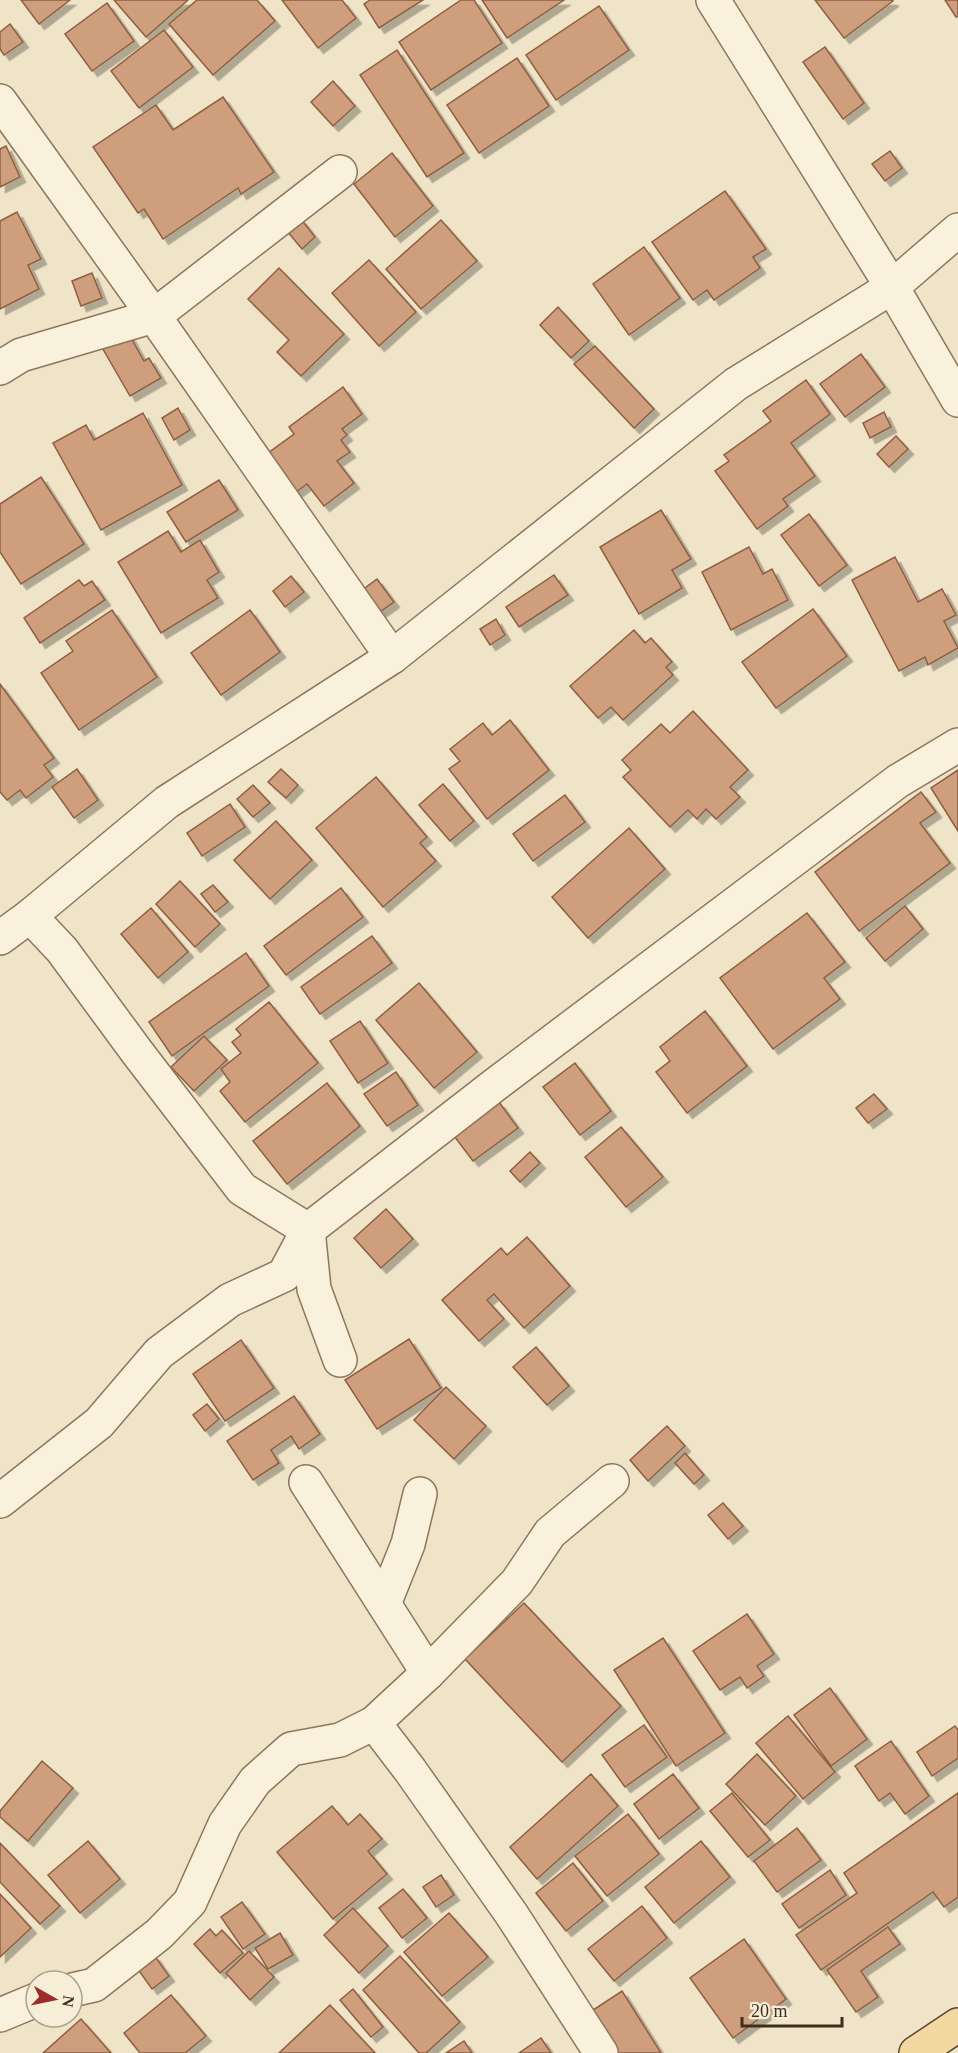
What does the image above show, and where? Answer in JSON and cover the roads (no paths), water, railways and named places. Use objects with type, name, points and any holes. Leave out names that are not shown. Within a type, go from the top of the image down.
[{"type":"main road","points":[[916,2053],[958,2025]]},
{"type":"street","points":[[713,0],[892,287],[958,400]]},
{"type":"street","points":[[0,101],[154,316],[392,657]]},
{"type":"street","points":[[0,368],[21,355],[154,316],[340,172]]},
{"type":"street","points":[[0,938],[30,916],[167,802],[392,657],[736,384],[892,287],[958,230]]},
{"type":"street","points":[[0,1501],[99,1423],[159,1353],[230,1300],[284,1275],[308,1230],[496,1083],[898,781],[958,745]]},
{"type":"street","points":[[30,916],[62,950],[242,1190],[308,1230]]},
{"type":"street","points":[[308,1230],[314,1289],[340,1360]]},
{"type":"street","points":[[84,1987],[94,1985],[159,1934],[190,1902],[225,1824],[255,1781],[291,1749],[340,1740],[374,1723],[428,1673],[517,1582],[550,1533],[612,1480]]},
{"type":"street","points":[[306,1482],[428,1673]]},
{"type":"street","points":[[384,1604],[408,1544],[420,1494]]},
{"type":"street","points":[[374,1723],[410,1770],[512,1915],[601,2053]]},
{"type":"street","points":[[0,2015],[24,2005]]}]
